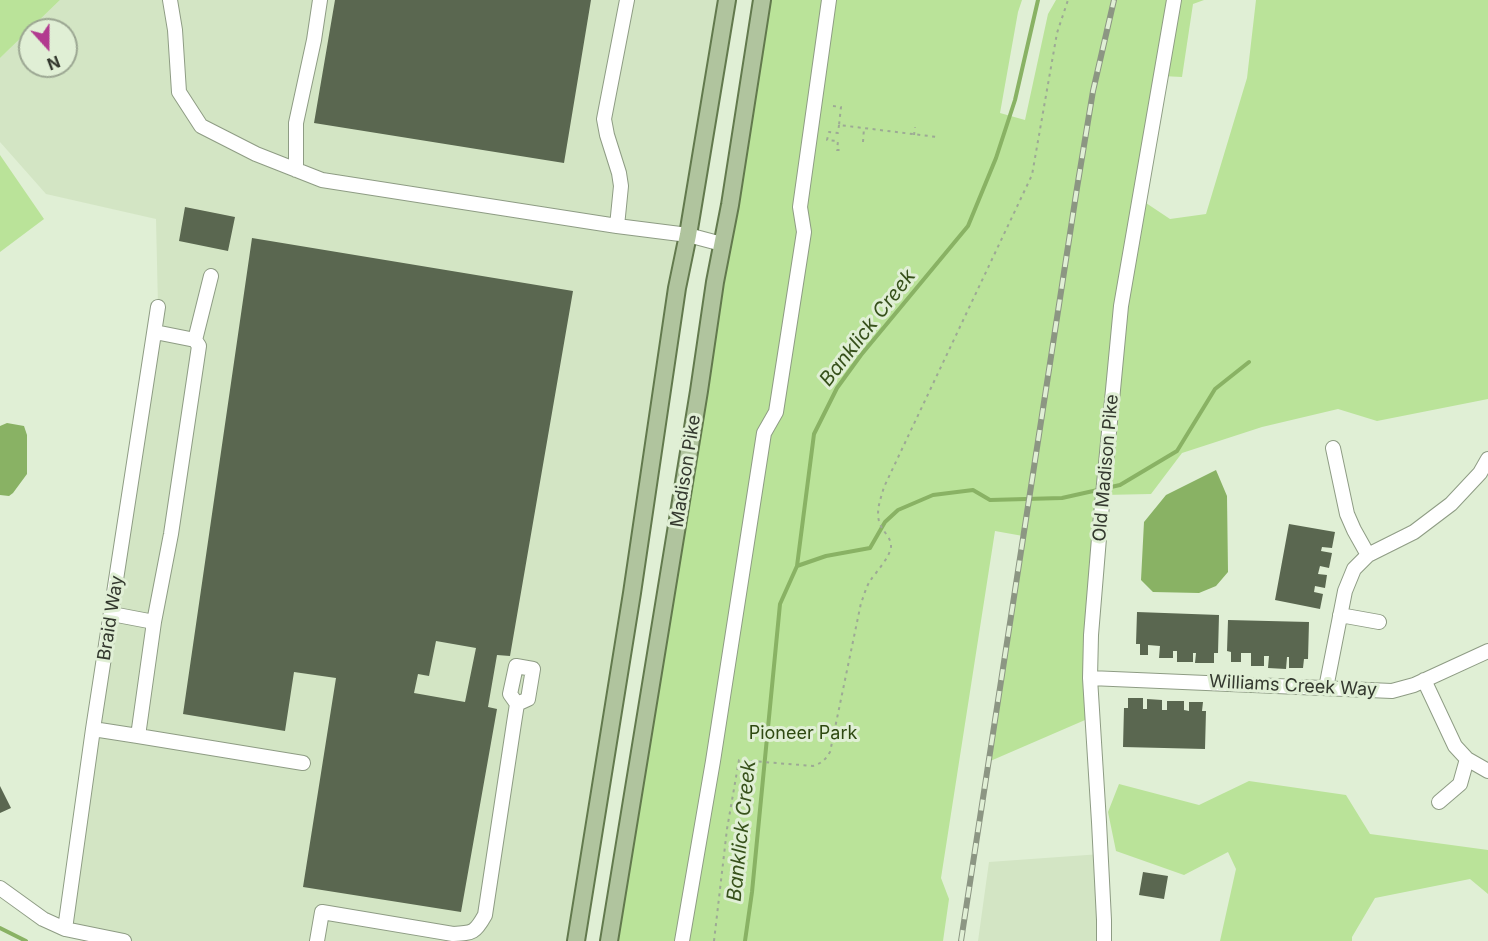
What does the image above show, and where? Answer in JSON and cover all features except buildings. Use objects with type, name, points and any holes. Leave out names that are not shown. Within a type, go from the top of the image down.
[{"type":"main road","name":"Madison Pike","points":[[576,941],[630,605],[677,288],[688,236],[727,0]]},
{"type":"main road","name":"Madison Pike","points":[[609,941],[762,0]]},
{"type":"street","points":[[170,0],[175,30],[179,92],[201,126],[256,154],[322,180],[688,236],[722,244]]},
{"type":"street","points":[[296,170],[296,123],[320,0]]},
{"type":"street","points":[[617,226],[621,186],[604,118],[627,0]]},
{"type":"street","points":[[682,941],[715,749],[764,433],[776,412],[804,232],[800,207],[830,0]]},
{"type":"street","name":"Old Madison Pike","points":[[1104,941],[1090,678],[1091,635],[1121,306],[1174,0]]},
{"type":"street","points":[[195,340],[211,276]]},
{"type":"street","name":"Braid Way","points":[[65,929],[93,729],[158,307]]},
{"type":"street","points":[[138,736],[154,622],[171,534],[199,346],[195,340],[154,332]]},
{"type":"street","points":[[1333,448],[1347,514],[1368,555]]},
{"type":"street","points":[[1326,688],[1345,591],[1354,569],[1368,555],[1414,532],[1451,504],[1480,473],[1488,459]]},
{"type":"street","points":[[112,614],[154,622]]},
{"type":"street","points":[[1340,615],[1379,622]]},
{"type":"street","name":"Williams Creek Way","points":[[1090,678],[1392,691],[1414,685],[1488,651]]},
{"type":"street","points":[[1424,680],[1455,746],[1467,759],[1488,771]]},
{"type":"street","points":[[317,941],[322,912],[453,934],[467,933],[477,928],[485,915],[517,704]]},
{"type":"street","points":[[93,729],[303,763]]},
{"type":"street","points":[[1439,802],[1460,784],[1467,759]]},
{"type":"street","points":[[0,888],[43,919],[65,929],[124,941]]},
{"type":"path","points":[[714,941],[727,829],[739,760],[813,766],[821,764],[830,752],[861,603],[868,583],[889,555],[892,547],[879,523],[878,512],[884,488],[1032,175],[1058,33],[1068,0]]},
{"type":"path","points":[[833,106],[841,107],[838,133],[829,132],[827,140],[838,141],[837,150],[840,150]]},
{"type":"path","points":[[839,125],[937,138]]},
{"type":"path","points":[[914,135],[915,127]]},
{"type":"path","points":[[862,142],[864,129]]},
{"type":"shaded area","points":[[60,0],[727,0],[576,941],[124,941],[65,929],[158,307],[156,219],[46,194],[0,142],[0,58],[18,41],[18,78],[78,78],[78,18],[41,18]]},
{"type":"shaded area","points":[[7,423],[24,426],[27,435],[27,474],[9,496],[0,495],[0,426]]},
{"type":"shaded area","points":[[1216,470],[1227,496],[1228,572],[1216,586],[1199,593],[1153,592],[1141,580],[1144,522],[1166,495]]},
{"type":"shaded area","points":[[1101,854],[1104,941],[978,941],[989,862]]},
{"type":"green space","points":[[0,0],[60,0],[41,18],[18,18],[18,41],[0,58]]},
{"type":"green space","name":"Pioneer Park","points":[[762,0],[1022,0],[1000,113],[1025,120],[1048,14],[1056,0],[1204,0],[1193,4],[1182,77],[1162,76],[1140,199],[1170,219],[1206,214],[1247,78],[1256,0],[1488,0],[1488,399],[1377,421],[1338,409],[1262,427],[1182,453],[1151,494],[1103,495],[1092,717],[988,762],[1023,536],[995,531],[941,878],[949,899],[943,941],[609,941]]},
{"type":"green space","points":[[0,155],[44,219],[0,252]]},
{"type":"green space","points":[[1249,781],[1346,795],[1370,834],[1488,850],[1488,894],[1470,879],[1375,898],[1352,937],[1352,941],[1220,941],[1236,869],[1228,852],[1184,875],[1116,851],[1108,812],[1119,784],[1199,805]]},
{"type":"waterway","name":"Banklick Creek","points":[[745,941],[752,892],[780,604],[797,566],[814,434],[837,388],[861,355],[968,226],[996,158],[1015,100],[1038,0]]},
{"type":"waterway","points":[[797,566],[826,556],[870,548],[885,522],[898,510],[933,495],[973,490],[990,500],[1062,498],[1120,485],[1177,451],[1215,389],[1249,362]]},
{"type":"waterway","points":[[0,928],[26,941]]},
{"type":"railway","points":[[961,941],[1077,188],[1093,91],[1114,0]]}]
